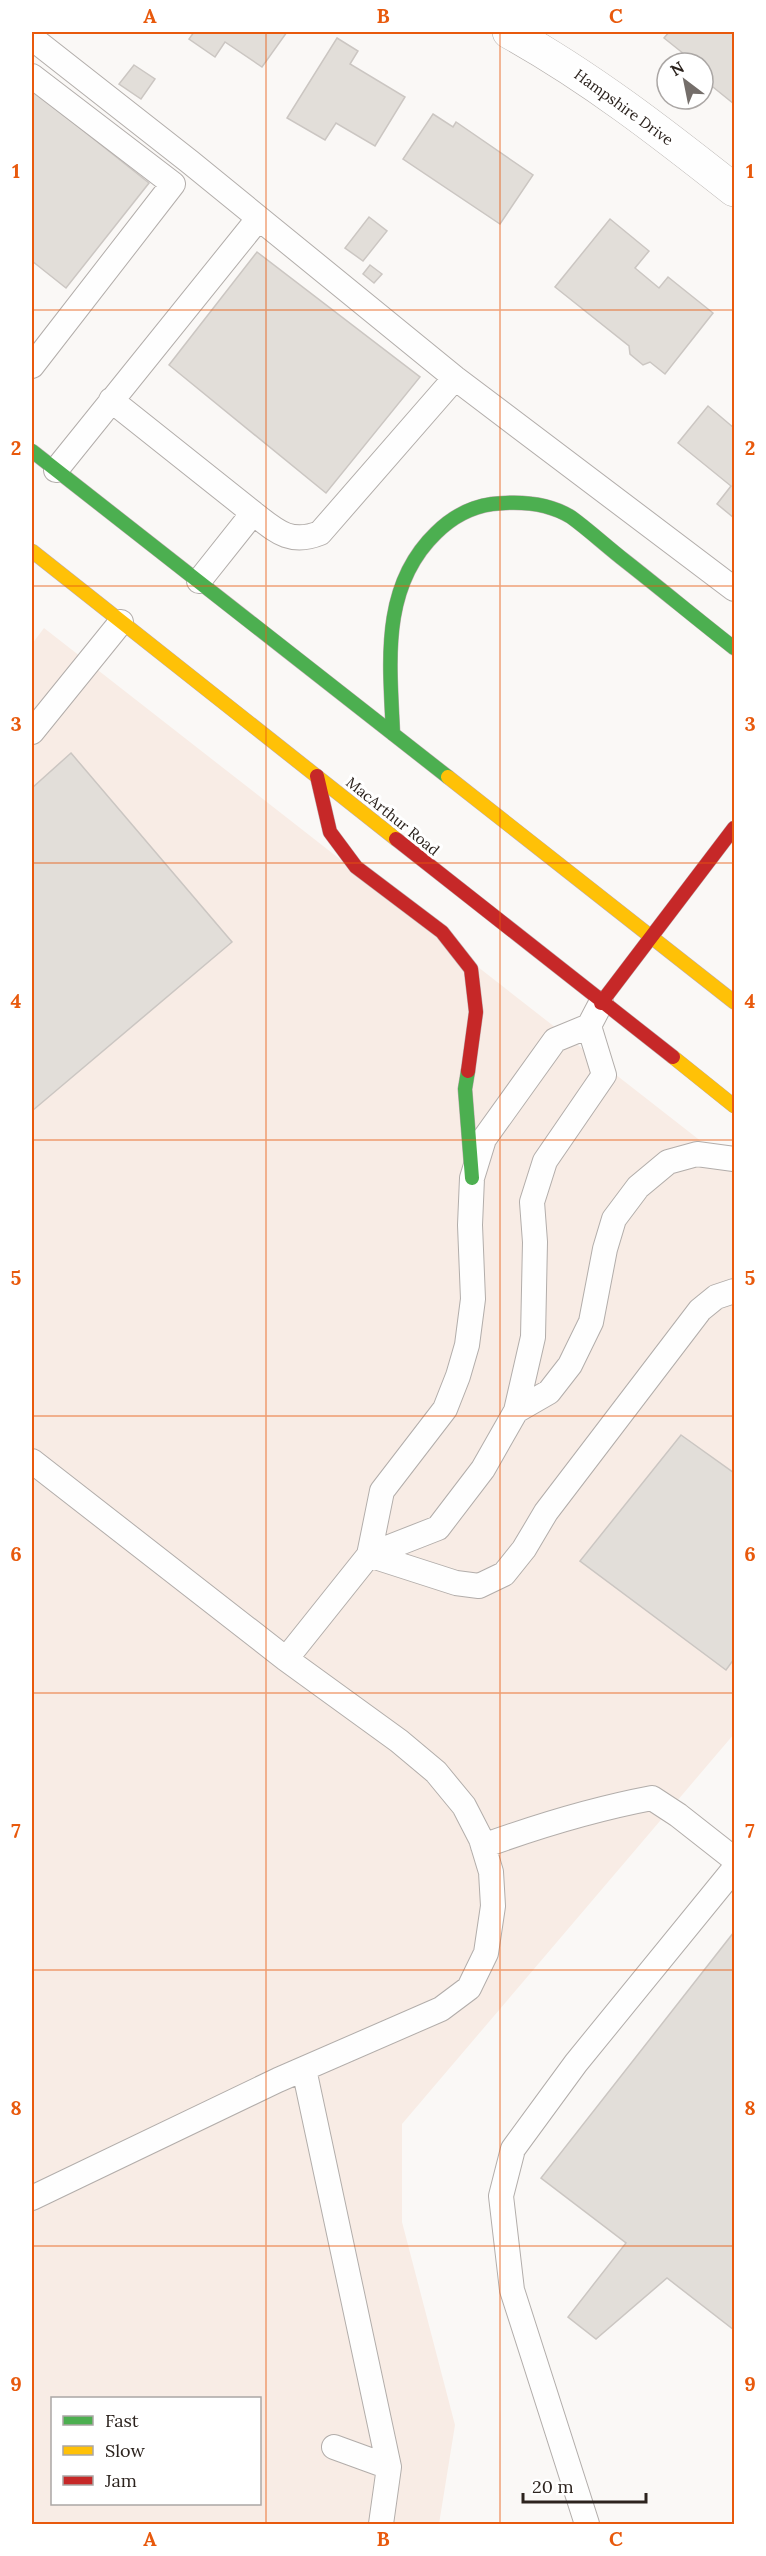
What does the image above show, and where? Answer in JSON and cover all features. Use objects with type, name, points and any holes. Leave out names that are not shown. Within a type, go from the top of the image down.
[{"type":"highway","points":[[32,451],[735,1002]]},
{"type":"highway","points":[[393,734],[390,654],[394,612],[403,579],[423,545],[445,523],[472,508],[503,501],[537,504],[570,517],[735,648]]},
{"type":"highway","name":"MacArthur Road","points":[[32,551],[601,1003],[735,1106]]},
{"type":"highway","points":[[316,776],[330,831],[356,867],[442,932],[471,969],[476,1012],[465,1089],[472,1178]]},
{"type":"highway","points":[[601,1003],[735,828]]},
{"type":"street","name":"Hampshire Drive","points":[[509,32],[549,41],[622,103],[735,190]]},
{"type":"lane","points":[[32,38],[190,162],[455,378],[735,589]]},
{"type":"lane","points":[[32,76],[173,184]]},
{"type":"lane","points":[[35,354],[190,162]]},
{"type":"lane","points":[[56,470],[258,219]]},
{"type":"lane","points":[[111,400],[277,532],[301,538],[320,532],[330,524],[455,378]]},
{"type":"lane","points":[[199,581],[253,513]]},
{"type":"lane","points":[[32,732],[121,622]]},
{"type":"lane","points":[[286,1659],[369,1555],[382,1491],[445,1409],[458,1376],[467,1345],[473,1299],[470,1224],[472,1178],[484,1139],[555,1040],[589,1026],[601,1003]]},
{"type":"lane","points":[[369,1555],[438,1528],[483,1469],[516,1411],[533,1337],[535,1242],[532,1202],[545,1161],[604,1075],[589,1026]]},
{"type":"lane","points":[[516,1411],[549,1392],[570,1365],[591,1322],[605,1249],[614,1219],[638,1187],[668,1162],[697,1154],[735,1158]]},
{"type":"lane","points":[[369,1555],[456,1583],[479,1586],[504,1574],[524,1548],[546,1512],[700,1311],[716,1297],[735,1291]]},
{"type":"lane","points":[[32,1461],[286,1659],[399,1741],[436,1772],[464,1806],[483,1846],[492,1872],[493,1906],[486,1953],[469,1989],[441,2009],[304,2069],[32,2198]]},
{"type":"lane","points":[[483,1846],[529,1829],[608,1806],[651,1798],[678,1815],[735,1858]]},
{"type":"lane","points":[[587,2524],[512,2290],[501,2196],[513,2149],[576,2063],[735,1869]]},
{"type":"lane","points":[[304,2069],[389,2467],[381,2524]]},
{"type":"lane","points":[[334,2447],[389,2467]]},
{"type":"shaded area","points":[[44,628],[734,1167],[734,1734],[402,2124],[402,2222],[455,2425],[439,2524],[32,2524],[32,644]]},
{"type":"building","points":[[194,32],[287,32],[262,67],[225,42],[215,57],[189,39]]},
{"type":"building","points":[[669,32],[734,32],[734,104],[715,89],[715,51],[680,51],[664,38]]},
{"type":"building","points":[[337,38],[358,51],[350,64],[405,97],[375,146],[336,123],[325,140],[287,118]]},
{"type":"building","points":[[134,65],[155,79],[141,99],[119,84]]},
{"type":"building","points":[[32,90],[149,183],[66,288],[32,261]]},
{"type":"building","points":[[433,114],[453,127],[456,122],[533,175],[500,224],[403,159]]},
{"type":"building","points":[[369,217],[387,231],[363,261],[345,248]]},
{"type":"building","points":[[610,219],[649,251],[635,268],[659,288],[668,277],[713,313],[665,374],[650,362],[643,365],[630,354],[629,346],[555,287]]},
{"type":"building","points":[[257,252],[420,377],[326,493],[169,365]]},
{"type":"building","points":[[370,265],[382,274],[374,283],[363,274]]},
{"type":"building","points":[[708,406],[734,428],[734,518],[717,504],[731,486],[678,443]]},
{"type":"building","points":[[71,753],[232,942],[32,1111],[32,788]]},
{"type":"building","points":[[681,1435],[734,1473],[734,1659],[726,1670],[580,1561]]},
{"type":"building","points":[[734,1932],[734,2330],[667,2278],[596,2339],[568,2317],[626,2243],[541,2178]]},
{"type":"traffic: fast","points":[[32,451],[448,777]]},
{"type":"traffic: fast","points":[[393,734],[392,627],[405,577],[418,554],[436,533],[455,518],[484,505],[532,504],[552,508],[571,517],[734,648]]},
{"type":"traffic: fast","points":[[468,1071],[465,1089],[472,1178]]},
{"type":"traffic: slow","points":[[32,551],[396,839]]},
{"type":"traffic: slow","points":[[448,777],[734,1002]]},
{"type":"traffic: slow","points":[[673,1057],[734,1106]]},
{"type":"traffic: jam","points":[[317,776],[330,832],[356,867],[442,932],[471,969],[476,1012],[468,1071]]},
{"type":"traffic: jam","points":[[601,1003],[734,828]]},
{"type":"traffic: jam","points":[[396,839],[673,1057]]}]
